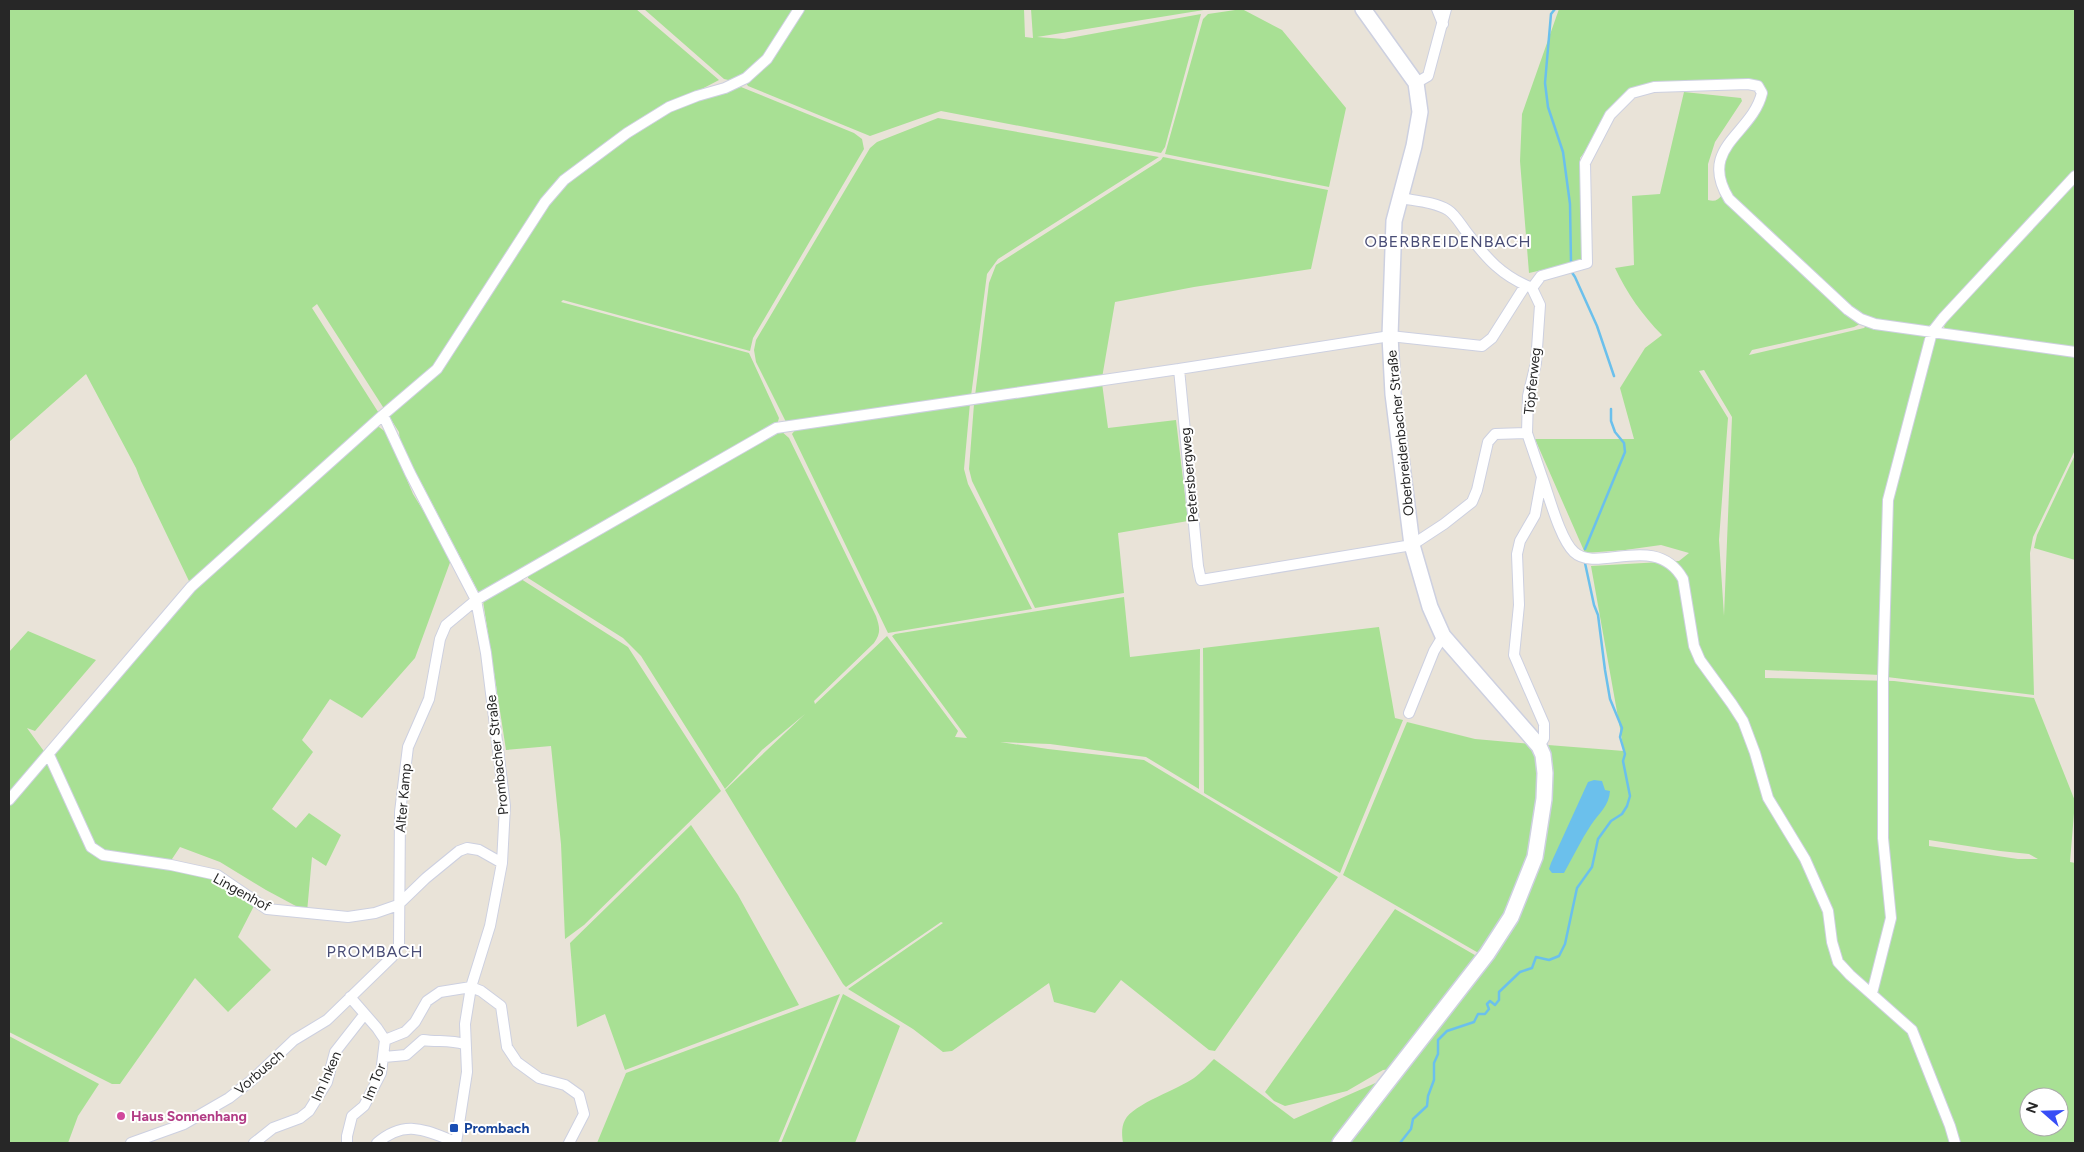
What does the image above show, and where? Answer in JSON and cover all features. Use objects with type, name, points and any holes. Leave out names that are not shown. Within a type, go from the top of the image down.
[{"type":"street","points":[[9,800],[191,587],[383,415],[437,370],[545,202],[556,188],[626,133],[669,107],[725,88],[746,78],[767,59],[799,9]]},
{"type":"street","name":"Oberbreidenbacher Straße","points":[[1363,9],[1416,83],[1420,112],[1414,146],[1394,221],[1390,336],[1393,394],[1412,545],[1430,607],[1443,636],[1539,746]]},
{"type":"street","points":[[1437,9],[1442,24]]},
{"type":"street","points":[[1416,83],[1428,76],[1446,9]]},
{"type":"street","points":[[1180,369],[1390,336],[1482,346],[1492,338],[1528,287],[1541,276],[1587,263],[1585,163],[1610,115],[1632,93],[1654,87],[1748,84],[1758,86],[1762,93],[1760,102],[1730,141],[1720,158],[1718,174],[1721,186],[1729,199],[1848,310],[1875,324],[2075,352]]},
{"type":"street","points":[[1872,993],[1891,918],[1882,838],[1882,678],[1888,500],[1932,332],[2075,176]]},
{"type":"street","points":[[1400,198],[1437,206],[1450,211],[1482,252],[1498,268],[1514,281],[1528,287]]},
{"type":"street","name":"Töpferweg","points":[[1528,287],[1540,305],[1536,363],[1528,396],[1527,433],[1542,477],[1535,515],[1520,541],[1517,554],[1519,605],[1514,655],[1544,724],[1544,738],[1539,746]]},
{"type":"street","name":"Petersbergweg","points":[[1180,369],[1198,566],[1201,580],[1412,545]]},
{"type":"street","name":"Alter Kamp","points":[[350,997],[392,957],[399,945],[400,812],[408,747],[429,699],[440,639],[446,625],[476,600],[776,428],[1180,369]]},
{"type":"street","name":"Prombacher Straße","points":[[383,415],[410,473],[476,600],[486,653],[505,806],[502,863],[490,926],[471,987],[465,1024],[464,1044],[467,1072],[456,1143]]},
{"type":"street","points":[[1412,545],[1444,524],[1472,502],[1478,490],[1488,442],[1495,434],[1527,433]]},
{"type":"street","points":[[1542,477],[1567,544],[1576,554],[1587,558],[1643,556],[1670,562],[1678,570],[1683,579],[1694,646],[1743,721],[1755,753],[1768,798],[1805,859],[1828,911],[1832,942],[1838,962],[1912,1030],[1955,1143]]},
{"type":"street","points":[[1408,713],[1434,651],[1443,636]]},
{"type":"street","points":[[1340,1143],[1487,954],[1511,917],[1535,857],[1544,799],[1543,755],[1539,746]]},
{"type":"street","name":"Lingenhof","points":[[48,755],[92,847],[103,855],[171,865],[217,875],[267,909],[348,917],[376,913],[398,905],[426,878],[460,851],[467,848],[479,850],[502,863]]},
{"type":"street","points":[[350,997],[364,1015],[378,1028],[385,1040],[405,1032],[415,1022],[427,1001],[440,992],[471,987],[481,991],[501,1006],[507,1047],[518,1062],[540,1078],[565,1085],[579,1095],[584,1114],[569,1143]]},
{"type":"street","name":"Vorbusch","points":[[131,1143],[184,1124],[229,1098],[252,1080],[294,1040],[327,1020],[350,997]]},
{"type":"street","name":"Im Inken","points":[[254,1143],[273,1128],[300,1118],[310,1111],[327,1082],[335,1052],[364,1015]]},
{"type":"street","name":"Im Tor","points":[[347,1143],[352,1116],[364,1106],[380,1073],[384,1057],[385,1040]]},
{"type":"street","points":[[384,1057],[406,1055],[423,1040],[437,1042],[454,1041],[464,1044]]},
{"type":"street","points":[[377,1143],[384,1137],[403,1129],[418,1128],[456,1143]]},
{"type":"green space","points":[[9,9],[636,9],[719,80],[652,115],[690,101],[741,87],[854,133],[862,139],[864,149],[753,338],[750,351],[563,300],[561,302],[749,353],[779,418],[777,425],[479,593],[400,442],[399,432],[317,304],[312,308],[380,415],[193,582],[189,581],[136,468],[86,374],[9,442]]},
{"type":"green space","points":[[644,9],[796,9],[761,57],[733,81],[724,79]]},
{"type":"green space","points":[[803,9],[1024,9],[1025,37],[1033,38],[1031,9],[1210,9],[1037,37],[1064,39],[1201,14],[1165,147],[1161,153],[941,111],[870,136],[748,86],[746,83]]},
{"type":"green space","points":[[1242,9],[1282,30],[1346,108],[1329,187],[1165,154],[1203,19],[1208,14]]},
{"type":"green space","points":[[1559,9],[2075,9],[2075,173],[1932,328],[1880,322],[1860,314],[1730,198],[1721,161],[1755,111],[1759,85],[1630,93],[1580,158],[1582,261],[1529,273],[1520,161],[1522,114]]},
{"type":"green space","points":[[1684,92],[1741,98],[1742,101],[1715,142],[1708,164],[1708,200],[1716,200],[1722,195],[1864,322],[1854,327],[1752,350],[1749,355],[1864,328],[1868,324],[1928,336],[1890,483],[1881,675],[1765,670],[1765,678],[1894,681],[2034,698],[2075,801],[2070,862],[2075,863],[2075,1143],[1957,1143],[1921,1044],[1878,993],[1877,987],[1872,983],[1877,1002],[1910,1032],[1952,1143],[1346,1143],[1496,949],[1550,795],[1548,745],[1624,751],[1591,566],[1679,561],[1689,553],[1661,545],[1585,553],[1535,439],[1634,439],[1620,388],[1645,348],[1662,335],[1635,303],[1615,268],[1634,265],[1632,196],[1660,194]],"holes":[[[1704,370],[1732,417],[1724,616],[1719,540],[1728,418],[1699,371]],[[1929,840],[2029,854],[2038,859],[2018,859],[1929,846]]]},
{"type":"green space","points":[[938,118],[1159,157],[998,259],[987,274],[971,396],[786,422],[756,362],[754,350],[756,340],[870,148],[877,142]]},
{"type":"green space","points":[[1163,157],[1328,190],[1311,269],[1194,287],[1115,302],[1102,378],[975,396],[989,283],[996,265]]},
{"type":"green space","points":[[2075,179],[2075,349],[1948,332],[1944,327],[1945,323]]},
{"type":"green space","points":[[1936,338],[2075,354],[2075,450],[2033,537],[2030,553],[2034,695],[1887,677],[1891,498]]},
{"type":"green space","points":[[1102,383],[1108,428],[1176,420],[1188,521],[1118,533],[1124,593],[1035,608],[972,481],[969,469],[974,404],[978,401]]},
{"type":"green space","points":[[970,403],[964,469],[968,484],[1032,609],[888,633],[792,434],[796,429]]},
{"type":"green space","points":[[379,427],[387,433],[413,494],[452,557],[415,658],[362,718],[330,699],[302,740],[313,752],[272,809],[296,828],[309,813],[341,835],[326,866],[312,857],[307,912],[220,862],[180,847],[170,862],[104,853],[93,845],[53,753],[178,604],[373,428]]},
{"type":"green space","points":[[781,431],[789,438],[876,616],[879,627],[879,633],[874,643],[814,701],[815,704],[887,636],[958,731],[955,737],[967,738],[892,636],[1124,597],[1130,657],[1200,649],[1199,789],[1146,757],[1050,744],[1000,742],[1144,760],[1338,877],[1215,1051],[1209,1050],[1121,980],[1095,1013],[1054,1002],[1049,983],[952,1051],[943,1052],[913,1029],[848,989],[943,923],[941,922],[846,987],[843,984],[725,790],[805,714],[762,750],[725,789],[641,656],[623,638],[528,578],[528,575],[757,441]]},
{"type":"green space","points":[[2075,455],[2075,560],[2034,548],[2037,535]]},
{"type":"green space","points":[[521,579],[628,647],[721,791],[584,925],[565,939],[561,844],[551,746],[506,750],[483,601]]},
{"type":"green space","points":[[1379,627],[1395,718],[1403,720],[1340,873],[1204,793],[1203,648]]},
{"type":"green space","points":[[28,631],[96,660],[35,731],[27,728],[46,754],[9,797],[9,652]]},
{"type":"green space","points":[[1407,722],[1475,739],[1532,744],[1541,774],[1533,845],[1512,904],[1482,955],[1343,875]]},
{"type":"green space","points":[[46,763],[50,764],[91,849],[217,878],[255,904],[238,937],[271,970],[228,1012],[195,978],[120,1084],[112,1084],[9,1032],[9,804]]},
{"type":"green space","points":[[691,825],[738,895],[799,1005],[625,1070],[605,1014],[577,1027],[570,943]]},
{"type":"green space","points":[[1395,909],[1480,958],[1392,1069],[1383,1070],[1347,1091],[1285,1106],[1274,1101],[1265,1092]]},
{"type":"green space","points":[[840,994],[778,1143],[597,1143],[626,1073]]},
{"type":"green space","points":[[843,994],[900,1026],[855,1143],[781,1143]]},
{"type":"green space","points":[[9,1036],[99,1084],[78,1116],[68,1143],[9,1143]]},
{"type":"green space","points":[[1214,1059],[1294,1119],[1380,1081],[1339,1143],[1123,1143],[1123,1126],[1130,1114],[1137,1108],[1194,1078]]},
{"type":"water","points":[[1594,780],[1602,781],[1605,790],[1610,791],[1608,801],[1587,831],[1564,873],[1552,873],[1549,869],[1551,863],[1588,782]]},
{"type":"waterway","points":[[1555,9],[1551,14],[1545,83],[1548,107],[1563,152],[1570,204],[1571,262]]},
{"type":"waterway","points":[[1571,271],[1597,326],[1614,376]]},
{"type":"waterway","points":[[1585,549],[1625,452],[1624,443],[1615,432],[1611,421],[1611,409]]},
{"type":"waterway","points":[[1400,1143],[1411,1129],[1413,1119],[1427,1106],[1428,1096],[1434,1080],[1434,1063],[1438,1054],[1438,1040],[1447,1031],[1474,1022],[1478,1014],[1485,1014],[1489,1009],[1487,1004],[1490,1001],[1495,1005],[1499,1000],[1499,992],[1520,972],[1532,968],[1536,957],[1549,960],[1559,956],[1565,944],[1577,888],[1592,867],[1598,839],[1611,821],[1622,814],[1627,806],[1630,796],[1623,761],[1625,754],[1620,737],[1622,728],[1610,699],[1598,615],[1585,563]]},
{"type":"place","name":"Haus Sonnenhang","points":[[121,1116]]},
{"type":"place","name":"Prombach","points":[[454,1128]]},
{"type":"district","name":"OBERBREIDENBACH","points":[[1448,241]]},
{"type":"district","name":"PROMBACH","points":[[375,951]]}]
